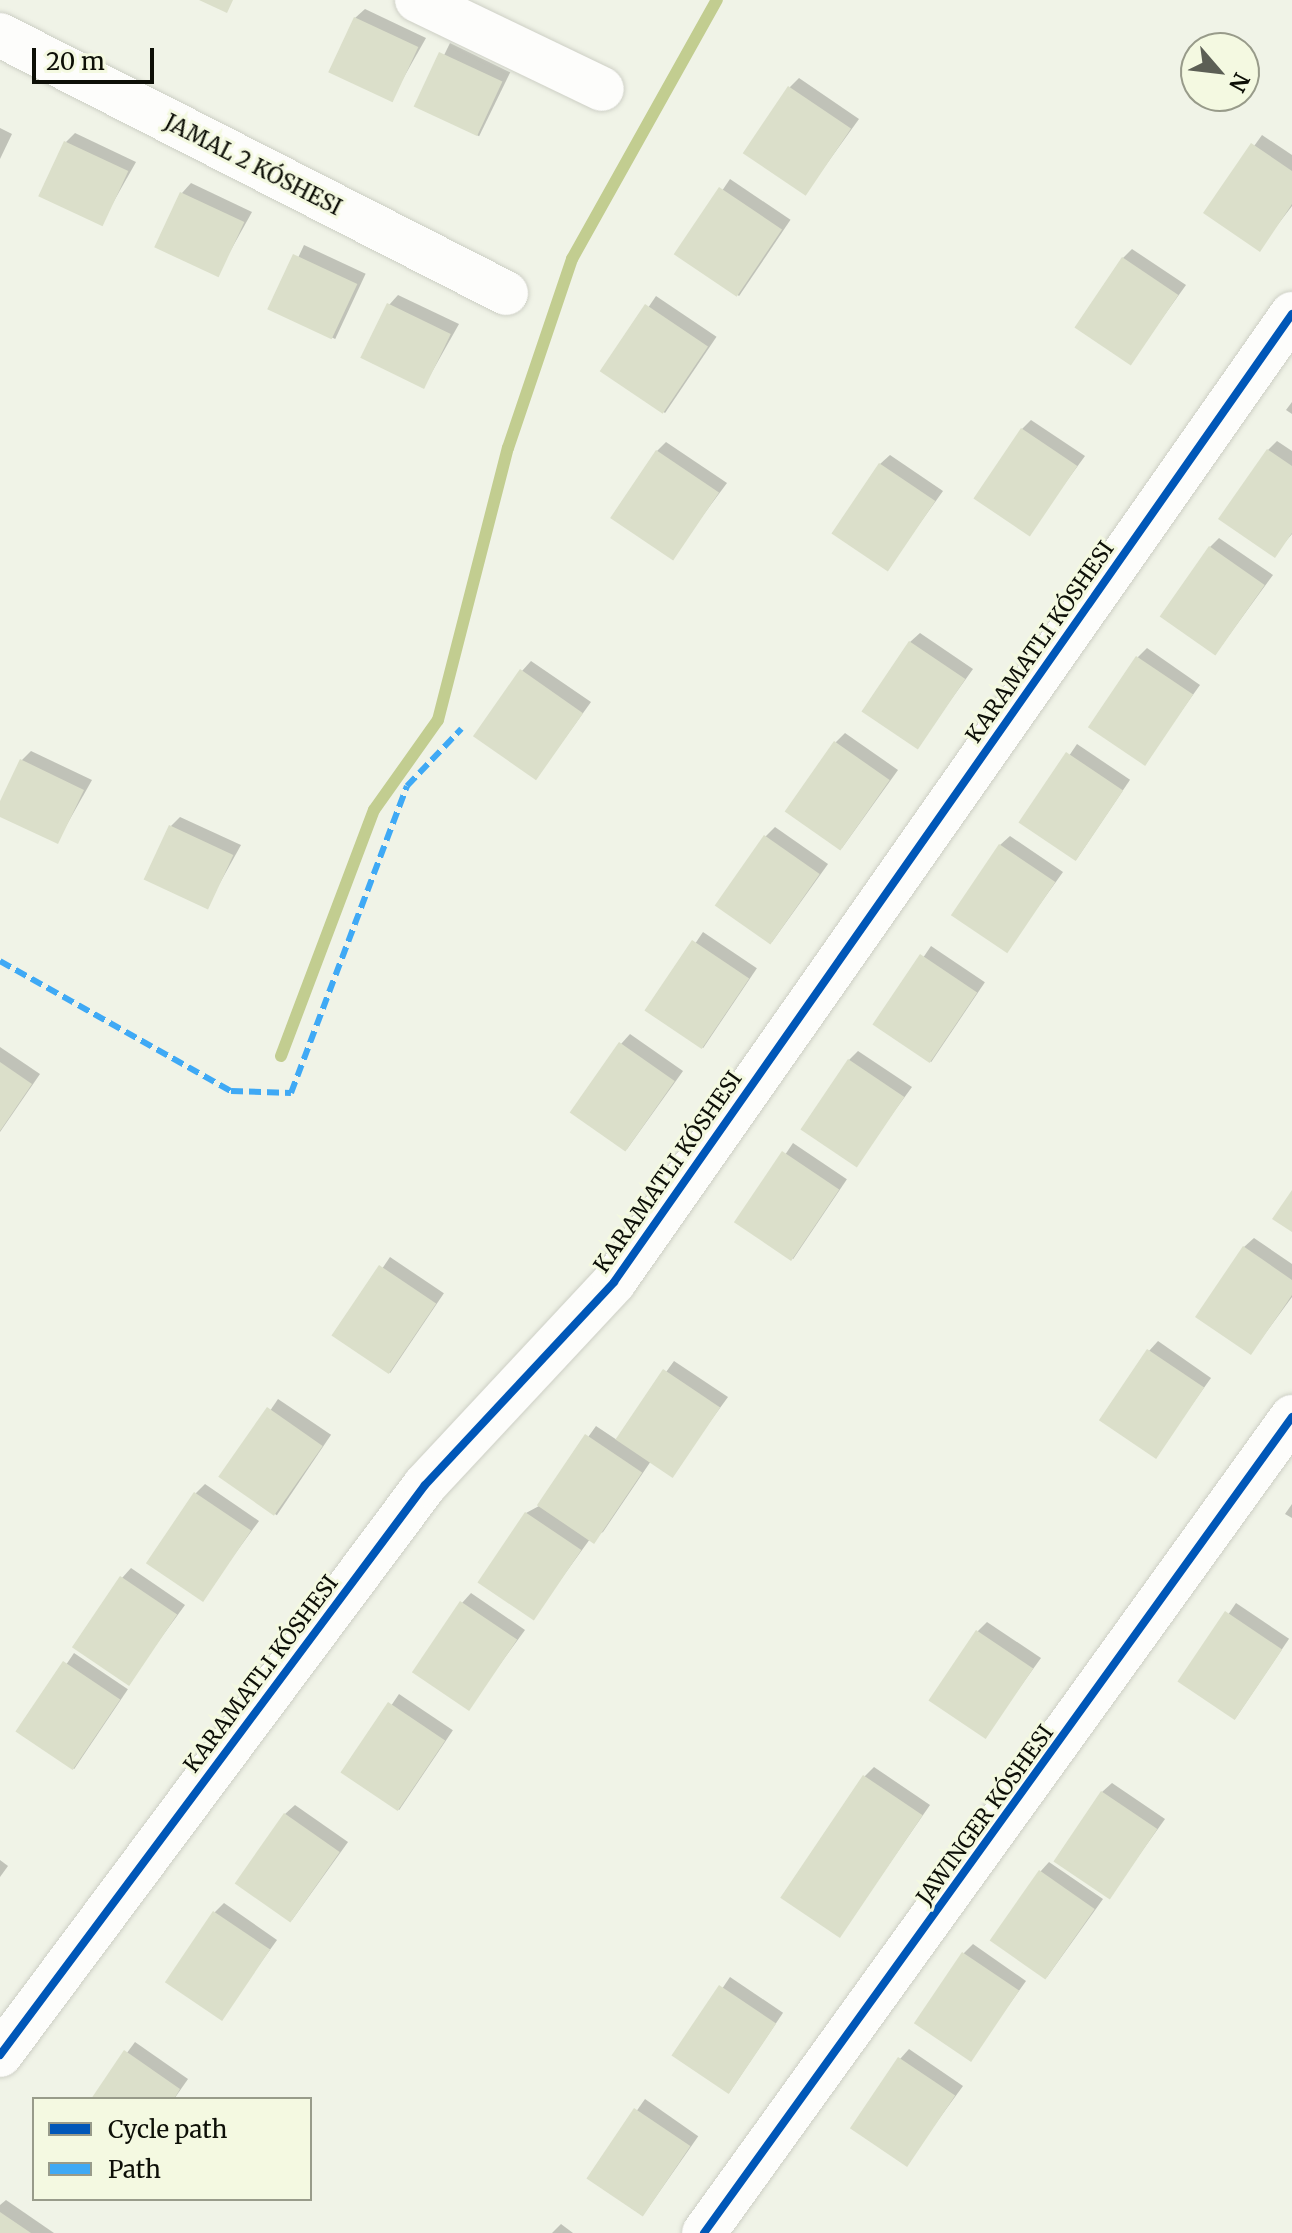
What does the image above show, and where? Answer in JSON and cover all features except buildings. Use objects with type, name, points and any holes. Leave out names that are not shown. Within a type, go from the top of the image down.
[{"type":"street","points":[[417,0],[602,89]]},
{"type":"street","name":"JAMAL 2 KÓSHESI","points":[[0,35],[506,293]]},
{"type":"street","points":[[0,2055],[425,1485],[614,1282],[1292,314]]},
{"type":"street","points":[[704,2233],[1292,1417]]},
{"type":"waterway","points":[[281,1056],[374,810],[438,720],[508,448],[572,259],[717,0]]},
{"type":"marked path","points":[[0,961],[231,1091],[291,1093],[407,786],[461,729]]},
{"type":"cycle path","name":"KARAMATLI KÓSHESI","points":[[0,2055],[425,1485],[614,1282],[1292,314]]},
{"type":"cycle path","name":"JAWINGER KÓSHESI","points":[[704,2233],[1292,1417]]}]
